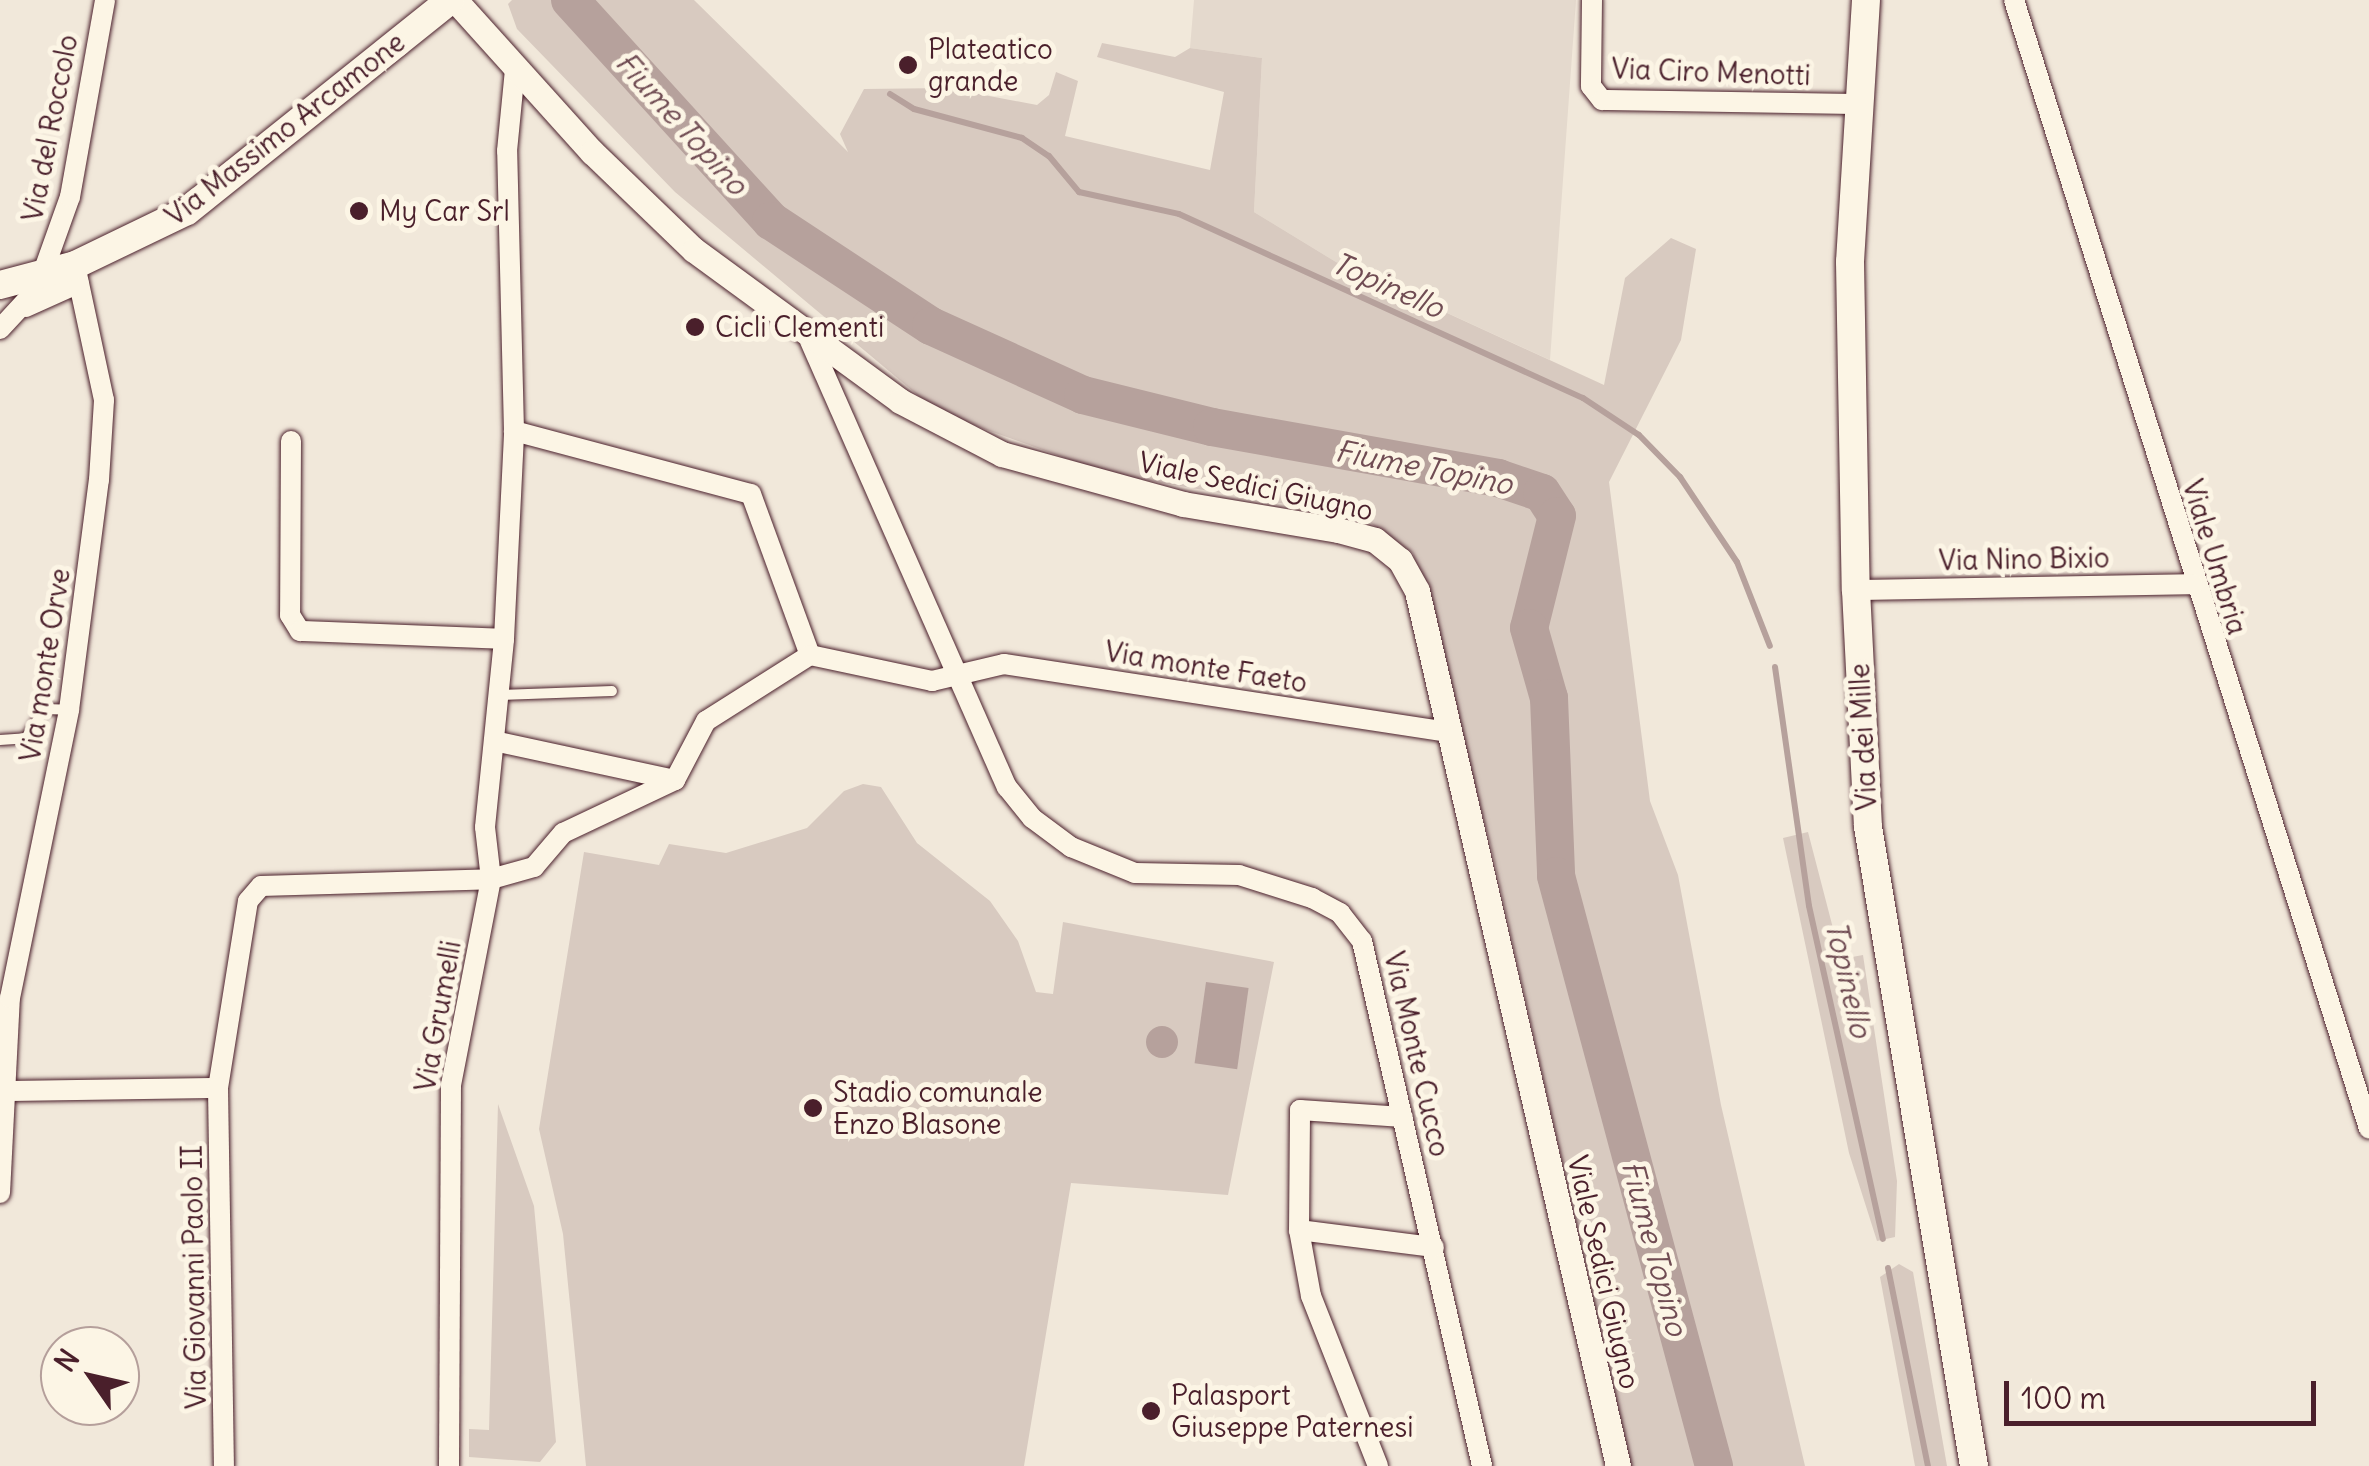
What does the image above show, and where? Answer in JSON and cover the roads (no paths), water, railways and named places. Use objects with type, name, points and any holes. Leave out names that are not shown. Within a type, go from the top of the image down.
[{"type":"main road","name":"Via Massimo Arcamone","points":[[0,285],[44,274],[77,274],[187,212],[453,0]]},
{"type":"main road","name":"Via dei Mille","points":[[1866,0],[1850,262],[1856,590],[1868,827],[1974,1466]]},
{"type":"street","name":"Via del Roccolo","points":[[6,322],[44,274],[70,197],[105,0]]},
{"type":"street","name":"Viale Sedici Giugno","points":[[453,0],[515,70],[694,250],[810,341],[900,401],[1002,454],[1183,504],[1374,540],[1400,560],[1417,591],[1618,1466]]},
{"type":"street","name":"Via Ciro Menotti","points":[[1592,0],[1591,86],[1602,100],[1860,104]]},
{"type":"street","name":"Viale Umbria","points":[[2014,0],[2193,584],[2362,1080],[2369,1129]]},
{"type":"street","name":"Via Grumelli","points":[[449,1466],[450,1086],[491,879],[485,827],[500,695],[514,431],[506,151],[515,70]]},
{"type":"street","points":[[6,322],[77,274]]},
{"type":"street","name":"Via monte Orve","points":[[0,1192],[10,998],[69,710],[104,400],[77,274]]},
{"type":"street","points":[[0,285],[11,295],[6,322]]},
{"type":"street","name":"Via Monte Cucco","points":[[810,341],[1007,787],[1032,818],[1071,847],[1135,873],[1240,875],[1340,913],[1362,941],[1482,1466]]},
{"type":"street","points":[[494,742],[675,780],[706,721],[810,655],[750,494],[514,431]]},
{"type":"street","points":[[291,441],[290,615],[300,632],[504,639]]},
{"type":"street","name":"Via Nino Bixio","points":[[1856,590],[2193,584]]},
{"type":"street","name":"Via monte Faeto","points":[[810,655],[932,681],[955,672],[1004,664],[1450,732]]},
{"type":"street","name":"Via Giovanni Paolo II","points":[[224,1466],[218,1088],[248,901],[261,886],[491,879],[534,866],[563,833],[675,780]]},
{"type":"street","points":[[4,1091],[218,1088]]},
{"type":"street","points":[[1378,1466],[1312,1296],[1300,1230],[1300,1110],[1403,1117]]},
{"type":"street","points":[[1300,1230],[1434,1246]]},
{"type":"lane","points":[[500,695],[612,691]]},
{"type":"lane","points":[[0,740],[26,738],[45,709],[69,710]]},
{"type":"waterway","name":"Fiume Topino","points":[[570,0],[771,221],[931,326],[1083,395],[1212,427],[1498,478],[1542,493],[1557,516],[1529,628],[1549,698],[1556,876],[1714,1466]]},
{"type":"waterway","name":"Topinello","points":[[890,94],[914,109],[1022,138],[1049,156],[1079,192],[1179,214],[1583,398],[1639,435],[1680,477],[1737,562],[1770,646]]},
{"type":"waterway","name":"Topinello","points":[[1775,667],[1809,906],[1883,1239]]},
{"type":"waterway","name":"Topinello","points":[[1888,1268],[1928,1466]]},
{"type":"place","name":"Plateatico grande","points":[[908,65]]},
{"type":"place","name":"My Car Srl","points":[[359,211]]},
{"type":"place","name":"Cicli Clementi","points":[[695,327]]},
{"type":"place","name":"Stadio comunale Enzo Blasone","points":[[813,1108]]},
{"type":"place","name":"Palasport Giuseppe Paternesi","points":[[1151,1411]]}]
